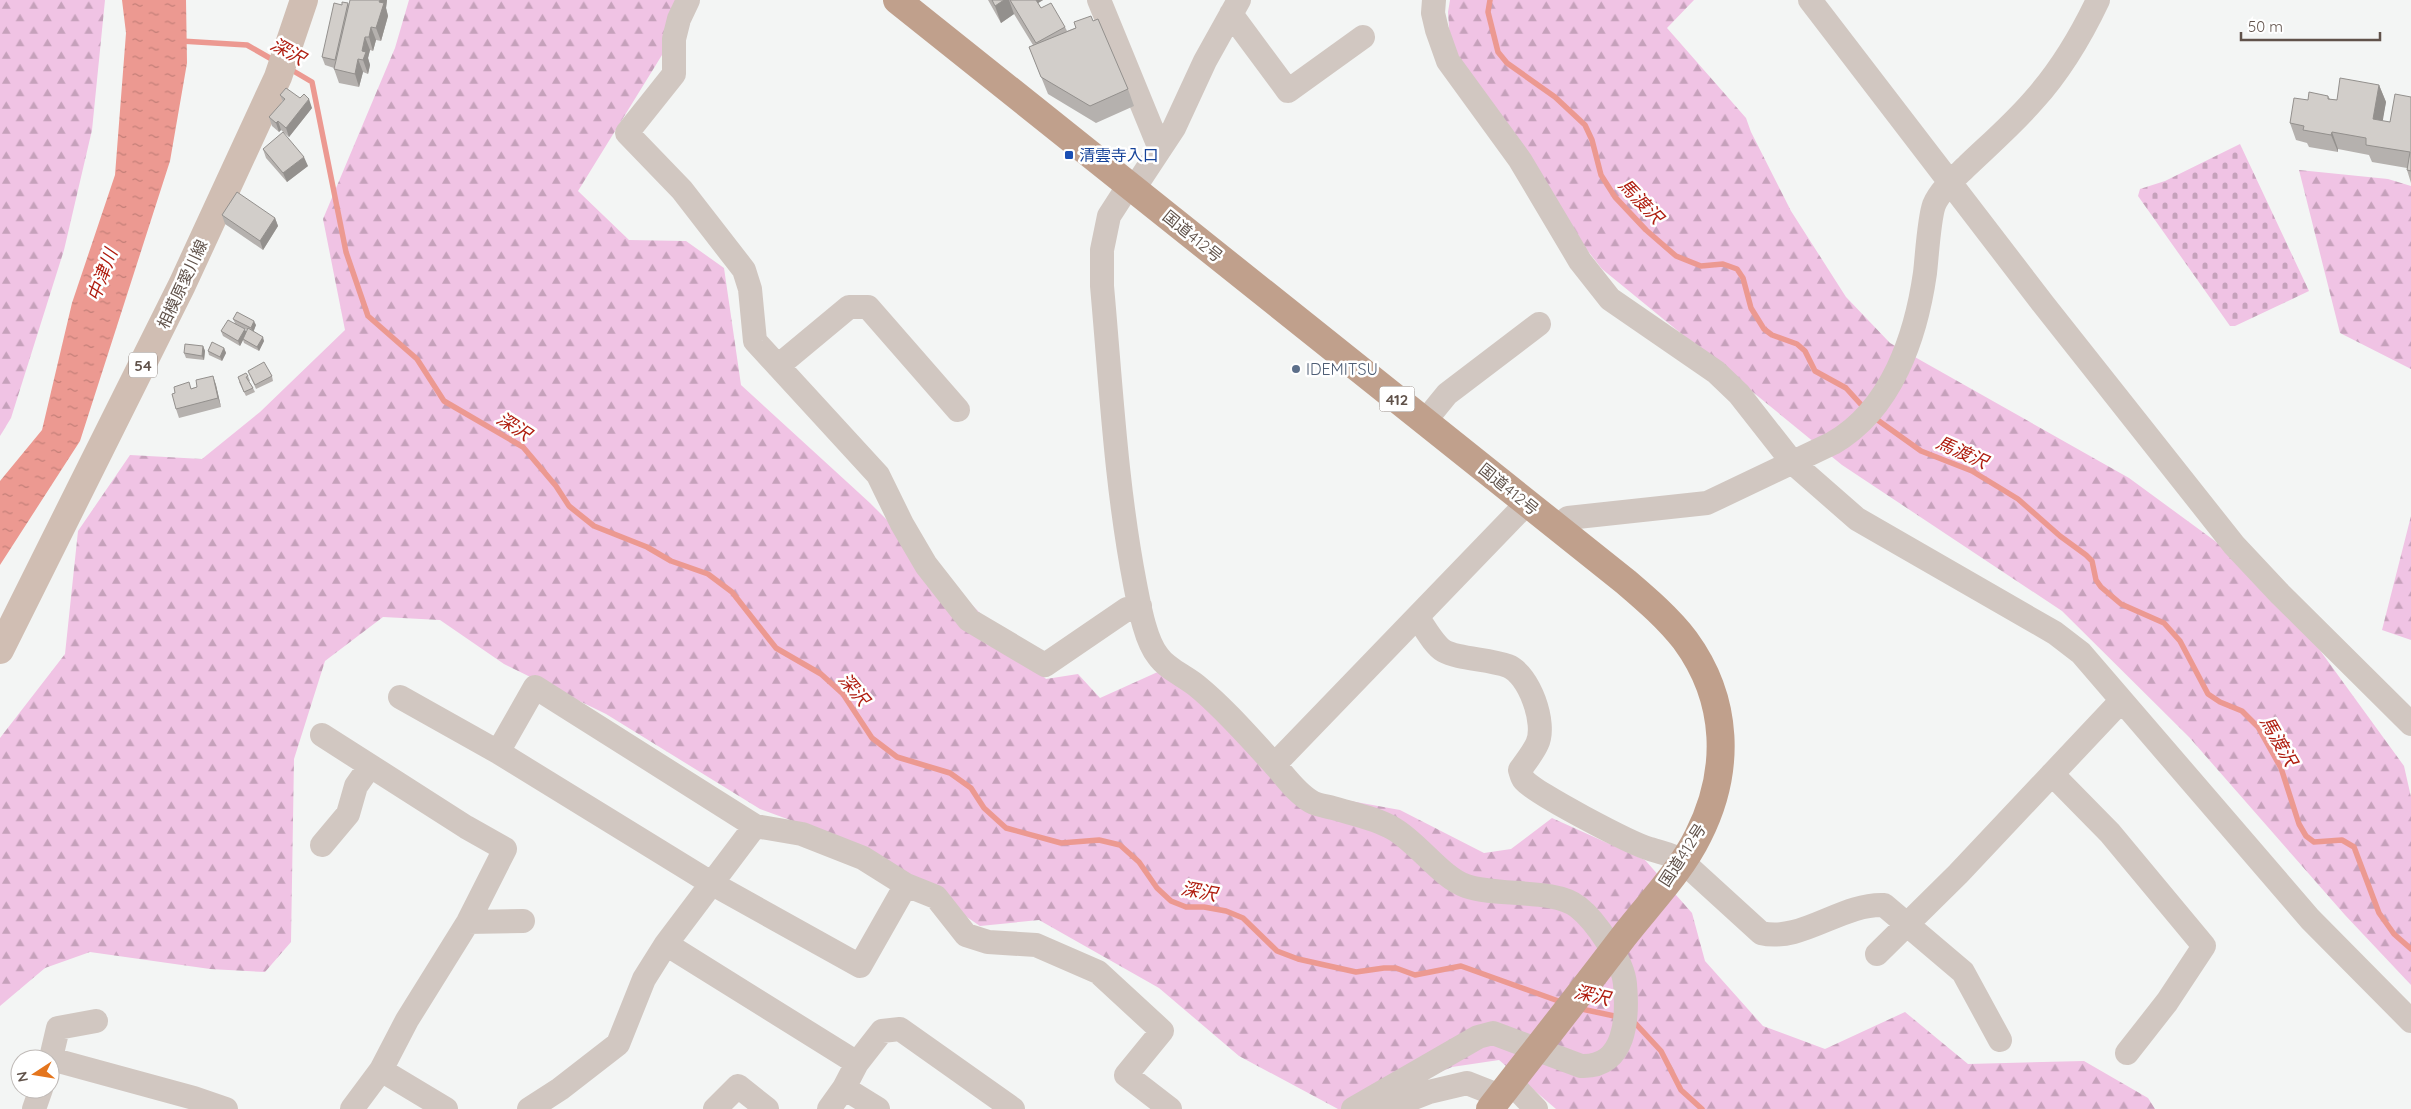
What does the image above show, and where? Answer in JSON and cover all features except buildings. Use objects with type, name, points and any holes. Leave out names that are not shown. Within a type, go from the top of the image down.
[{"type":"highway","name":"国道412号","points":[[896,0],[1558,527],[1657,609],[1684,640],[1711,688],[1719,715],[1722,743],[1710,808],[1698,838],[1666,883],[1500,1096]]},
{"type":"main road","name":"相模原愛川線","points":[[0,650],[161,329],[283,65],[304,0]]},
{"type":"street","points":[[688,0],[679,19],[674,39],[674,74],[627,133],[682,190],[744,270],[750,289],[755,340],[878,475],[902,524],[926,565],[970,620],[1045,665],[1127,609],[1140,606]]},
{"type":"street","points":[[1098,0],[1160,149]]},
{"type":"street","points":[[1434,0],[1435,22],[1448,61],[1520,160],[1571,246],[1610,299],[1716,372],[1739,394],[1793,463],[1858,519],[2069,643],[2081,653],[2310,918],[2411,1021]]},
{"type":"street","points":[[1810,0],[2044,306],[2234,545],[2280,594],[2411,724]]},
{"type":"street","points":[[1558,527],[1568,518],[1707,503],[1834,443],[1849,434],[1867,418],[1889,385],[1913,328],[1923,284],[1934,205],[1950,182],[2032,102],[2060,70],[2077,43],[2098,0]]},
{"type":"street","points":[[1235,7],[1205,61],[1174,128],[1141,178],[1129,185],[1109,216],[1102,250],[1102,286],[1124,518],[1140,606],[1152,644],[1158,656],[1212,699],[1275,764],[1294,787],[1312,802],[1392,827],[1408,838],[1452,878],[1466,886],[1494,891],[1563,898],[1577,906],[1598,928],[1616,957],[1625,978],[1627,1002],[1621,1042],[1616,1052],[1606,1062],[1592,1066],[1581,1066],[1493,1033],[1478,1036],[1353,1109]]},
{"type":"street","points":[[1235,7],[1281,97],[1363,37]]},
{"type":"street","points":[[778,366],[849,307],[868,306],[958,410]]},
{"type":"street","points":[[1425,421],[1448,394],[1539,324]]},
{"type":"street","points":[[1275,764],[1527,503]]},
{"type":"street","points":[[1418,618],[1441,649],[1447,653],[1491,661],[1509,666],[1520,673],[1529,689],[1538,722],[1538,742],[1520,770],[1525,781],[1546,796],[1612,831],[1649,849],[1670,854],[1682,861],[1761,933],[1772,936],[1787,933],[1847,910],[1870,904],[1884,905],[1963,972],[2000,1040]]},
{"type":"street","points":[[498,752],[536,688],[755,826],[802,834],[863,858],[906,885],[936,897],[966,935],[988,942],[1036,945],[1098,972],[1162,1031],[1126,1075],[1170,1109]]},
{"type":"street","points":[[400,697],[498,752],[711,883],[860,966],[906,885]]},
{"type":"street","points":[[1877,954],[2022,807],[2121,701]]},
{"type":"street","points":[[322,736],[370,766],[462,833],[505,849],[468,922],[407,1020],[381,1070],[352,1109]]},
{"type":"street","points":[[322,844],[348,814],[356,786],[370,766]]},
{"type":"street","points":[[2052,774],[2110,833],[2204,946],[2167,1002],[2127,1053]]},
{"type":"street","points":[[529,1109],[560,1089],[618,1044],[644,979],[666,944],[755,826]]},
{"type":"street","points":[[468,922],[523,921]]},
{"type":"street","points":[[666,944],[857,1063]]},
{"type":"street","points":[[54,1049],[58,1028],[96,1021]]},
{"type":"street","points":[[829,1109],[844,1088],[857,1063],[882,1031],[900,1029],[1013,1109]]},
{"type":"street","points":[[60,1063],[194,1098],[226,1109]]},
{"type":"street","points":[[381,1070],[446,1109]]},
{"type":"street","points":[[1386,1109],[1429,1092],[1467,1083],[1536,1109]]},
{"type":"street","points":[[715,1109],[738,1086],[767,1109]]},
{"type":"street","points":[[844,1088],[878,1109]]},
{"type":"green space","points":[[0,0],[105,0],[92,130],[64,250],[11,418],[0,436]]},
{"type":"green space","points":[[409,0],[677,0],[662,55],[578,191],[629,240],[686,241],[724,268],[741,385],[870,503],[1046,679],[1078,674],[1100,698],[1171,666],[1285,781],[1334,798],[1400,810],[1484,853],[1511,849],[1552,818],[1645,860],[1692,913],[1705,961],[1763,1026],[1825,1049],[1905,1012],[1968,1064],[2084,1061],[2148,1098],[2155,1109],[1556,1109],[1499,1060],[1452,1067],[1354,1109],[1338,1109],[1239,1056],[1159,988],[1039,920],[980,926],[864,847],[760,809],[606,714],[504,664],[440,620],[383,617],[325,661],[294,759],[291,942],[265,972],[210,969],[90,952],[45,968],[0,1006],[0,738],[65,654],[78,531],[130,455],[202,459],[260,412],[345,330],[323,219],[395,48]]},
{"type":"green space","points":[[1450,0],[1694,0],[1667,28],[1746,118],[1751,132],[1791,211],[1846,297],[1890,343],[2129,478],[2215,541],[2287,605],[2404,766],[2411,797],[2411,985],[2345,915],[2189,737],[2062,611],[1842,465],[1602,269],[1507,147],[1453,86],[1448,12]]},
{"type":"green space","points":[[2240,144],[2309,291],[2235,326],[2230,326],[2138,196],[2140,189],[2165,181]]},
{"type":"green space","points":[[2299,170],[2388,179],[2411,186],[2411,369],[2340,333]]},
{"type":"green space","points":[[2411,516],[2411,640],[2382,630]]},
{"type":"water","name":"中津川","points":[[122,0],[186,0],[187,63],[170,161],[80,441],[0,565],[0,481],[42,430],[72,303],[115,175],[126,33]]},
{"type":"waterway","name":"馬渡沢","points":[[1490,0],[1488,12],[1498,52],[1507,63],[1555,97],[1585,125],[1592,140],[1601,175],[1615,197],[1646,230],[1676,256],[1701,266],[1723,264],[1737,269],[1743,278],[1751,308],[1764,329],[1772,335],[1797,344],[1805,351],[1815,371],[1846,388],[1866,410]]},
{"type":"waterway","name":"深沢","points":[[181,41],[247,45],[275,61]]},
{"type":"waterway","name":"深沢","points":[[290,69],[312,82],[346,252],[368,316],[417,359],[444,401],[523,447],[556,486],[569,506],[594,526],[647,547],[671,561],[708,574],[732,592],[776,648],[821,674],[843,694],[872,738],[897,757],[950,773],[971,788],[984,808],[1006,828],[1061,843],[1099,840],[1120,845],[1139,862],[1157,888],[1171,901],[1186,907],[1204,907],[1226,911],[1243,918],[1277,951],[1298,959],[1356,972],[1396,968],[1415,975],[1461,966],[1564,1003]]},
{"type":"waterway","name":"馬渡沢","points":[[1872,416],[1921,451],[1972,471],[2018,499],[2092,561],[2096,580],[2101,587],[2121,604],[2164,623],[2180,641],[2208,694],[2220,702],[2242,711],[2258,727],[2281,768],[2299,824],[2306,836],[2314,842],[2342,840],[2354,847],[2379,913],[2394,934],[2411,949]]},
{"type":"waterway","name":"深沢","points":[[1577,1008],[1619,1017]]},
{"type":"waterway","name":"深沢","points":[[1630,1021],[1636,1024],[1661,1051],[1681,1090],[1702,1109]]},
{"type":"place","name":"清雲寺入口","points":[[1069,155]]},
{"type":"place","name":"IDEMITSU","points":[[1296,369]]}]
